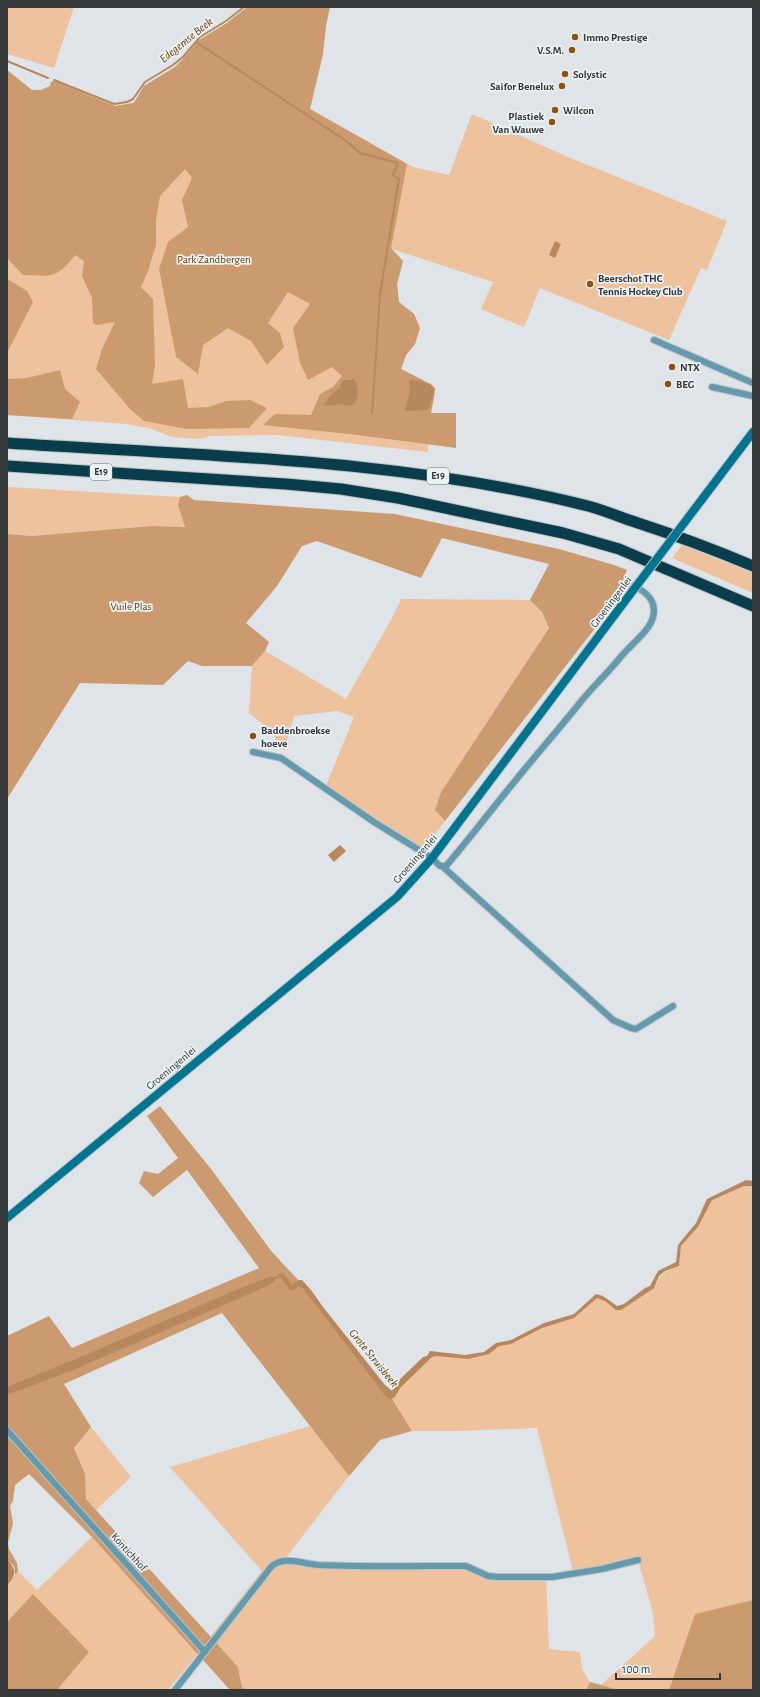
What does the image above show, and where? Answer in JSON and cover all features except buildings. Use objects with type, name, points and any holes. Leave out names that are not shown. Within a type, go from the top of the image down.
[{"type":"highway","name":"E19","points":[[7,443],[196,454],[368,467],[475,482],[589,507],[665,532],[753,566]]},
{"type":"highway","name":"E19","points":[[7,466],[341,488],[398,498],[563,533],[619,549],[753,606]]},
{"type":"street","points":[[654,340],[753,383]]},
{"type":"street","points":[[712,387],[753,396]]},
{"type":"street","name":"Groeningenlei","points":[[7,1218],[397,897],[432,858],[753,432]]},
{"type":"street","points":[[443,867],[446,866],[464,845],[580,702],[644,632],[653,619],[654,611],[652,602],[646,593],[639,588],[626,583]]},
{"type":"street","points":[[253,752],[281,758],[374,822],[432,858],[613,1020],[631,1028],[636,1028],[673,1006]]},
{"type":"street","name":"Kontichhof","points":[[7,1430],[205,1652]]},
{"type":"street","points":[[175,1690],[271,1567],[277,1562],[284,1560],[319,1565],[466,1566],[488,1576],[552,1577],[602,1569],[638,1560]]},
{"type":"green space","points":[[7,7],[74,7],[54,68],[7,54]]},
{"type":"green space","name":"Park Zandbergen","points":[[247,7],[323,54],[310,109],[413,167],[449,175],[472,114],[568,157],[727,221],[707,270],[701,268],[669,340],[540,288],[524,327],[481,309],[493,282],[392,249],[403,261],[397,284],[399,302],[414,314],[420,328],[415,344],[406,355],[401,369],[412,376],[432,384],[435,389],[431,413],[428,452],[278,435],[211,436],[198,439],[172,437],[148,428],[127,424],[7,415],[7,70],[32,90],[41,90],[50,86],[51,82],[54,81],[115,106],[133,103],[144,86],[175,67],[199,40],[227,23]]},
{"type":"green space","name":"Park Zandbergen","points":[[247,7],[330,7],[323,54],[310,109],[407,164],[391,248],[403,261],[397,284],[399,302],[414,314],[420,328],[415,344],[406,355],[401,369],[433,386],[434,397],[431,413],[456,413],[456,448],[358,435],[263,425],[275,414],[311,415],[320,394],[333,387],[342,376],[332,367],[308,380],[300,363],[293,328],[310,304],[288,292],[268,323],[280,333],[284,347],[267,365],[251,341],[228,328],[203,345],[198,374],[176,357],[159,269],[168,242],[188,227],[182,200],[192,178],[185,169],[160,196],[156,221],[156,245],[148,271],[141,287],[153,299],[155,365],[152,384],[183,379],[188,408],[208,407],[227,401],[250,400],[267,408],[249,428],[187,429],[144,421],[130,409],[96,369],[102,349],[115,322],[97,325],[93,323],[92,298],[82,276],[84,261],[75,255],[69,263],[53,274],[23,275],[7,258],[7,70],[32,90],[41,90],[50,86],[51,82],[54,81],[115,106],[133,103],[144,86],[175,67],[199,40],[227,23]]},
{"type":"green space","points":[[7,279],[27,291],[33,302],[7,353]]},
{"type":"green space","points":[[60,370],[65,389],[80,402],[72,419],[7,415],[7,379],[27,378]]},
{"type":"green space","points":[[7,487],[180,497],[179,505],[185,527],[151,526],[32,536],[7,534]]},
{"type":"green space","name":"Vuile Plas","points":[[187,495],[194,500],[395,514],[559,549],[627,570],[614,604],[445,821],[435,810],[441,792],[549,628],[542,612],[530,600],[549,564],[442,538],[421,578],[317,541],[302,546],[277,586],[246,623],[269,642],[265,651],[252,666],[202,666],[188,661],[163,685],[80,683],[7,799],[7,534],[32,536],[151,526],[185,527],[178,505],[180,497]]},
{"type":"green space","points":[[682,545],[753,573],[753,593],[672,558]]},
{"type":"green space","points":[[401,599],[530,600],[542,612],[549,628],[441,792],[435,810],[445,821],[422,852],[325,788],[354,717],[337,711],[294,716],[284,751],[270,730],[249,713],[252,666],[265,651],[346,699],[392,618]]},
{"type":"green space","points":[[160,1106],[211,1169],[272,1252],[300,1282],[391,1397],[412,1431],[380,1440],[349,1476],[222,1313],[64,1384],[91,1427],[74,1448],[85,1474],[86,1499],[238,1667],[242,1687],[245,1690],[230,1690],[92,1537],[29,1474],[15,1485],[13,1501],[10,1506],[13,1523],[8,1543],[9,1549],[17,1563],[18,1571],[15,1575],[14,1566],[7,1559],[7,1336],[49,1316],[72,1348],[259,1268],[187,1170],[153,1197],[139,1183],[144,1171],[158,1174],[178,1158],[147,1116]]},
{"type":"green space","points":[[744,1186],[753,1186],[753,1600],[695,1615],[669,1690],[619,1690],[601,1685],[655,1636],[653,1613],[637,1557],[602,1566],[573,1571],[537,1428],[412,1431],[391,1397],[431,1354],[465,1357],[483,1354],[497,1345],[511,1343],[534,1330],[575,1315],[599,1296],[618,1308],[653,1286],[655,1287],[659,1278],[664,1273],[679,1266],[681,1246],[698,1227],[712,1200],[715,1197]]},
{"type":"green space","points":[[310,1426],[349,1476],[284,1560],[304,1564],[466,1566],[488,1576],[546,1577],[549,1649],[580,1652],[582,1669],[590,1682],[586,1690],[245,1690],[242,1687],[238,1667],[210,1637],[262,1571],[170,1467]]},
{"type":"green space","points":[[91,1427],[131,1477],[96,1510],[86,1499],[85,1474],[74,1448]]},
{"type":"green space","points":[[92,1537],[198,1653],[168,1690],[57,1690],[89,1652],[33,1595],[7,1622],[7,1585],[18,1571],[37,1590]]},
{"type":"green space","points":[[33,1594],[89,1652],[57,1690],[7,1690],[7,1622]]},
{"type":"green space","points":[[753,1600],[753,1690],[669,1690],[695,1614]]},
{"type":"green space","points":[[590,1682],[619,1690],[586,1690]]},
{"type":"shaded area","points":[[555,241],[561,244],[555,258],[549,255]]},
{"type":"shaded area","points":[[353,378],[358,390],[355,404],[349,406],[342,404],[326,406],[324,404],[332,394],[341,387],[340,385],[343,380],[351,380]]},
{"type":"shaded area","points":[[411,379],[430,384],[435,389],[430,406],[427,410],[405,410],[410,391],[409,382]]},
{"type":"shaded area","points":[[340,845],[346,851],[334,862],[328,855]]},
{"type":"shaded area","points":[[746,1180],[753,1181],[753,1186],[744,1186],[712,1200],[698,1227],[681,1246],[679,1266],[665,1271],[659,1276],[654,1288],[621,1310],[616,1310],[605,1301],[597,1298],[574,1318],[542,1328],[511,1344],[499,1346],[489,1354],[468,1359],[437,1356],[432,1357],[400,1388],[395,1397],[391,1399],[387,1398],[302,1287],[299,1286],[294,1290],[290,1290],[278,1274],[280,1273],[285,1275],[292,1285],[299,1280],[302,1280],[385,1385],[392,1391],[396,1383],[423,1357],[427,1356],[430,1351],[465,1355],[484,1352],[496,1343],[511,1340],[544,1323],[574,1314],[596,1294],[603,1296],[617,1306],[624,1304],[645,1288],[650,1286],[658,1271],[676,1262],[678,1245],[696,1223],[707,1199]]},
{"type":"shaded area","points":[[272,1276],[275,1281],[263,1288],[73,1370],[7,1395],[7,1387]]},
{"type":"shaded area","points":[[7,1559],[14,1569],[14,1575],[7,1585]]},
{"type":"waterway","name":"Edegemse Beek","points":[[54,80],[114,104],[127,102],[133,99],[145,82],[183,57],[200,37],[226,21],[244,7]]},
{"type":"waterway","points":[[196,42],[345,140],[360,153],[398,163],[393,175],[399,179],[380,294],[372,414]]},
{"type":"waterway","name":"Edegemse Beek","points":[[7,61],[48,78]]},
{"type":"waterway","name":"Grote Struisbeek","points":[[272,1279],[281,1276]]},
{"type":"place","name":"Immo Prestige","points":[[575,37]]},
{"type":"place","name":"V.S.M.","points":[[572,50]]},
{"type":"place","name":"Solystic","points":[[565,74]]},
{"type":"place","name":"Saifor Benelux","points":[[562,86]]},
{"type":"place","name":"Wilcon","points":[[555,110]]},
{"type":"place","name":"Plastiek Van Wauwe","points":[[552,122]]},
{"type":"place","name":"Beerschot THC Tennis Hockey Club","points":[[590,284]]},
{"type":"place","name":"NTX","points":[[672,367]]},
{"type":"place","name":"BEG","points":[[668,384]]},
{"type":"place","name":"Baddenbroekse hoeve","points":[[253,736]]}]
